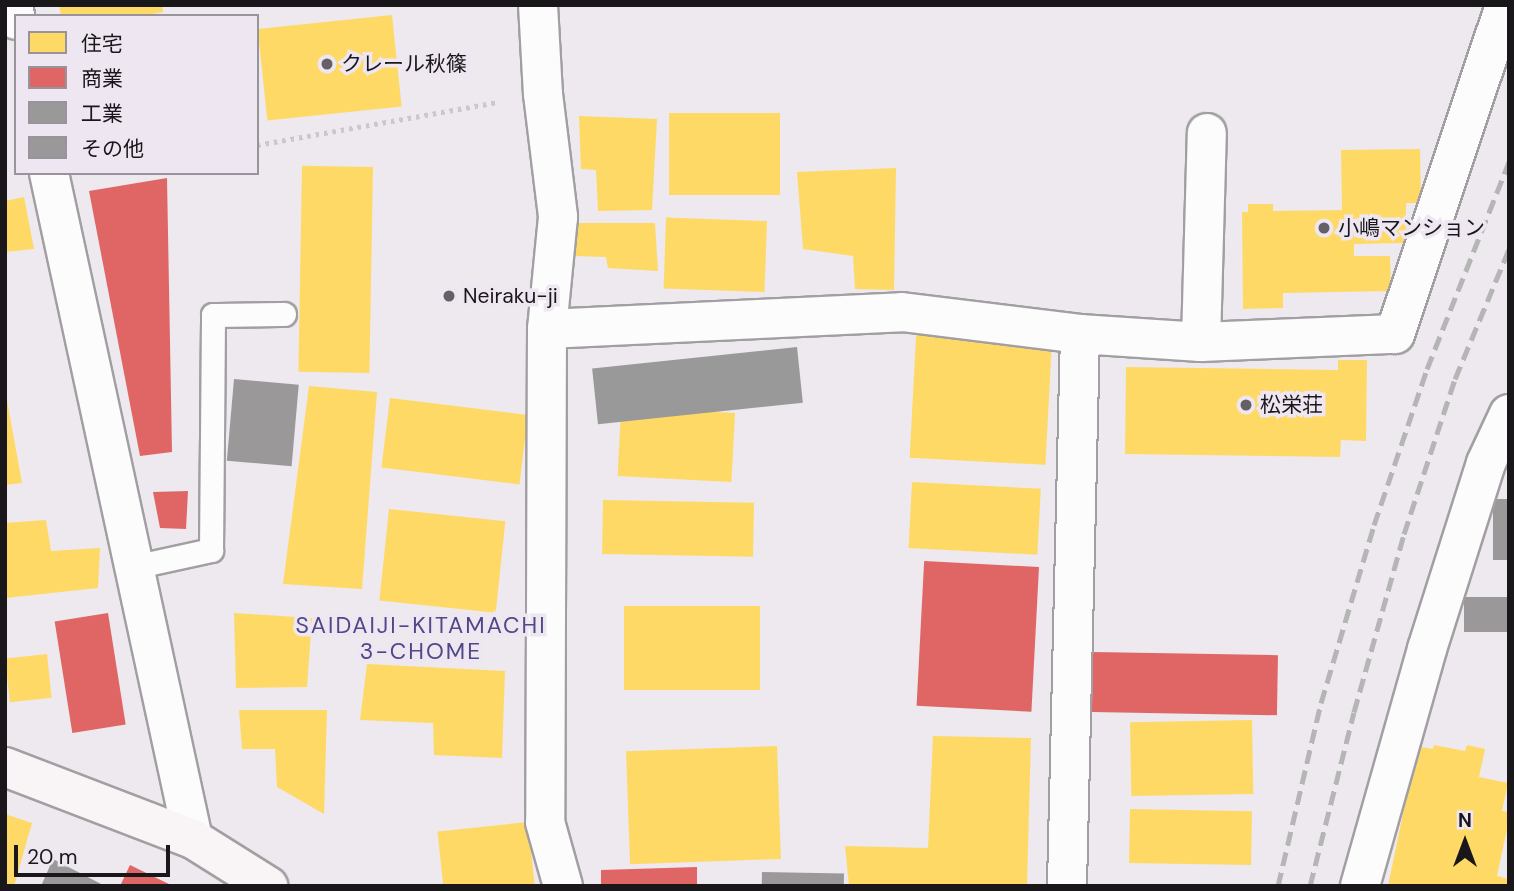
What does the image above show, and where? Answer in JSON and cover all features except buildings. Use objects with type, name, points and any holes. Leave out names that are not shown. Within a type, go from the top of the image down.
[{"type":"main road","points":[[5,768],[193,839],[268,886]]},
{"type":"street","points":[[538,5],[543,94],[558,217],[547,329],[545,822],[563,886]]},
{"type":"street","points":[[547,329],[902,312],[1080,334],[1201,342],[1395,334],[1505,5]]},
{"type":"street","points":[[1201,342],[1207,133]]},
{"type":"street","points":[[49,175],[193,839]]},
{"type":"street","points":[[1067,886],[1080,334]]},
{"type":"street","points":[[1360,886],[1427,649],[1497,464],[1509,414]]},
{"type":"lane","points":[[133,568],[211,550],[214,315],[284,314]]},
{"type":"path","points":[[259,145],[543,94]]},
{"type":"railway","points":[[1278,886],[1321,703],[1374,525],[1427,369],[1509,162]]},
{"type":"railway","points":[[1310,886],[1354,712],[1404,534],[1455,379],[1509,249]]},
{"type":"place","name":"クレール秋篠","points":[[327,64]]},
{"type":"place","name":"小嶋マンション","points":[[1324,228]]},
{"type":"place","name":"Neiraku-ji","points":[[449,296]]},
{"type":"place","name":"松栄荘","points":[[1246,405]]},
{"type":"district","name":"SAIDAIJI-KITAMACHI 3-CHOME","points":[[421,638]]}]
